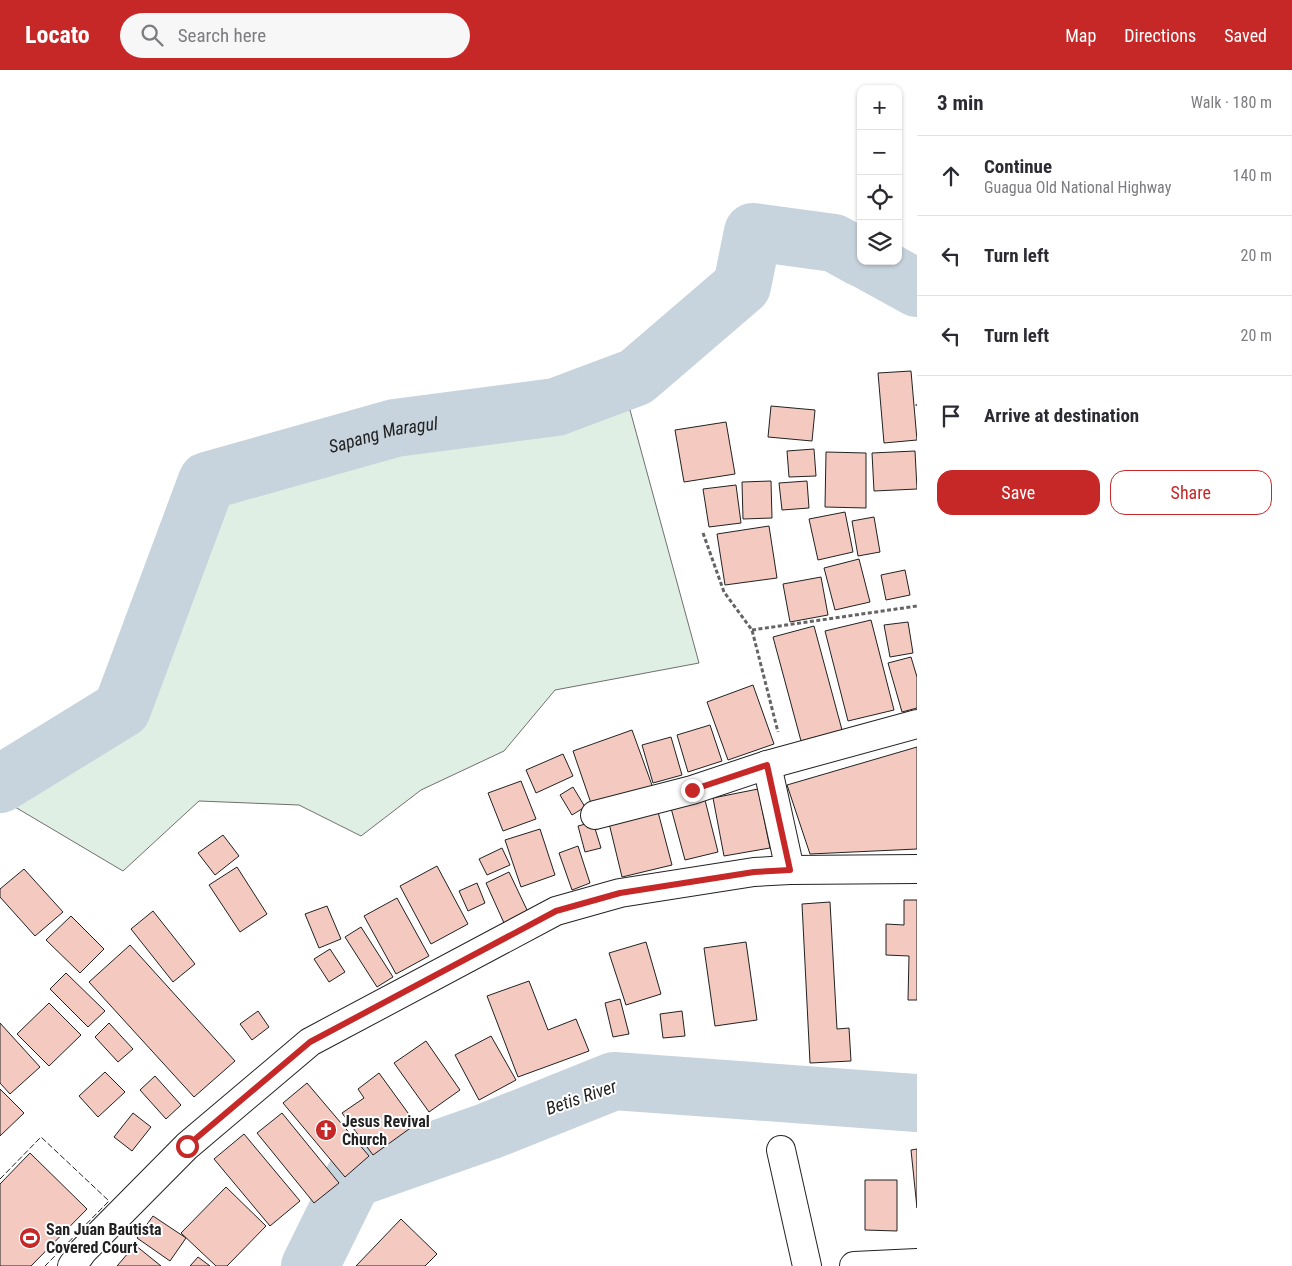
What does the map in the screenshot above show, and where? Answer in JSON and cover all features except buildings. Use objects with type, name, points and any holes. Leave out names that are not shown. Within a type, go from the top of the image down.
[{"type":"main road","points":[[595,815],[692,790],[767,765],[917,724]]},
{"type":"main road","points":[[767,765],[790,870]]},
{"type":"main road","points":[[72,1266],[83,1252],[187,1146],[310,1042],[556,911],[620,893],[754,872],[917,869]]},
{"type":"main road","points":[[781,1150],[807,1266]]},
{"type":"main road","points":[[854,1266],[917,1263]]},
{"type":"path","points":[[703,533],[724,592],[752,630],[778,733]]},
{"type":"path","points":[[752,630],[917,606]]},
{"type":"green space","points":[[630,410],[699,663],[555,690],[504,751],[421,790],[361,836],[299,805],[199,801],[123,871],[10,804],[127,712],[216,491],[395,440]]},
{"type":"waterway","name":"Sapang Maragul","points":[[0,784],[122,709],[207,481],[395,428],[556,407],[636,377],[742,286],[753,232],[834,243],[857,256]]},
{"type":"waterway","name":"Sapang Maragul","points":[[875,265],[917,288]]},
{"type":"waterway","name":"Betis River","points":[[310,1266],[353,1179],[489,1131],[614,1081],[917,1103]]},
{"type":"fence","points":[[0,1179],[41,1137],[109,1201],[45,1266]]},
{"type":"place","name":"Jesus Revival Church","points":[[326,1130]]},
{"type":"place","name":"San Juan Bautista Covered Court","points":[[30,1238]]},
{"type":"route","points":[[187,1146],[310,1042],[556,911],[620,893],[754,872],[790,870],[767,765],[692,790]]}]
